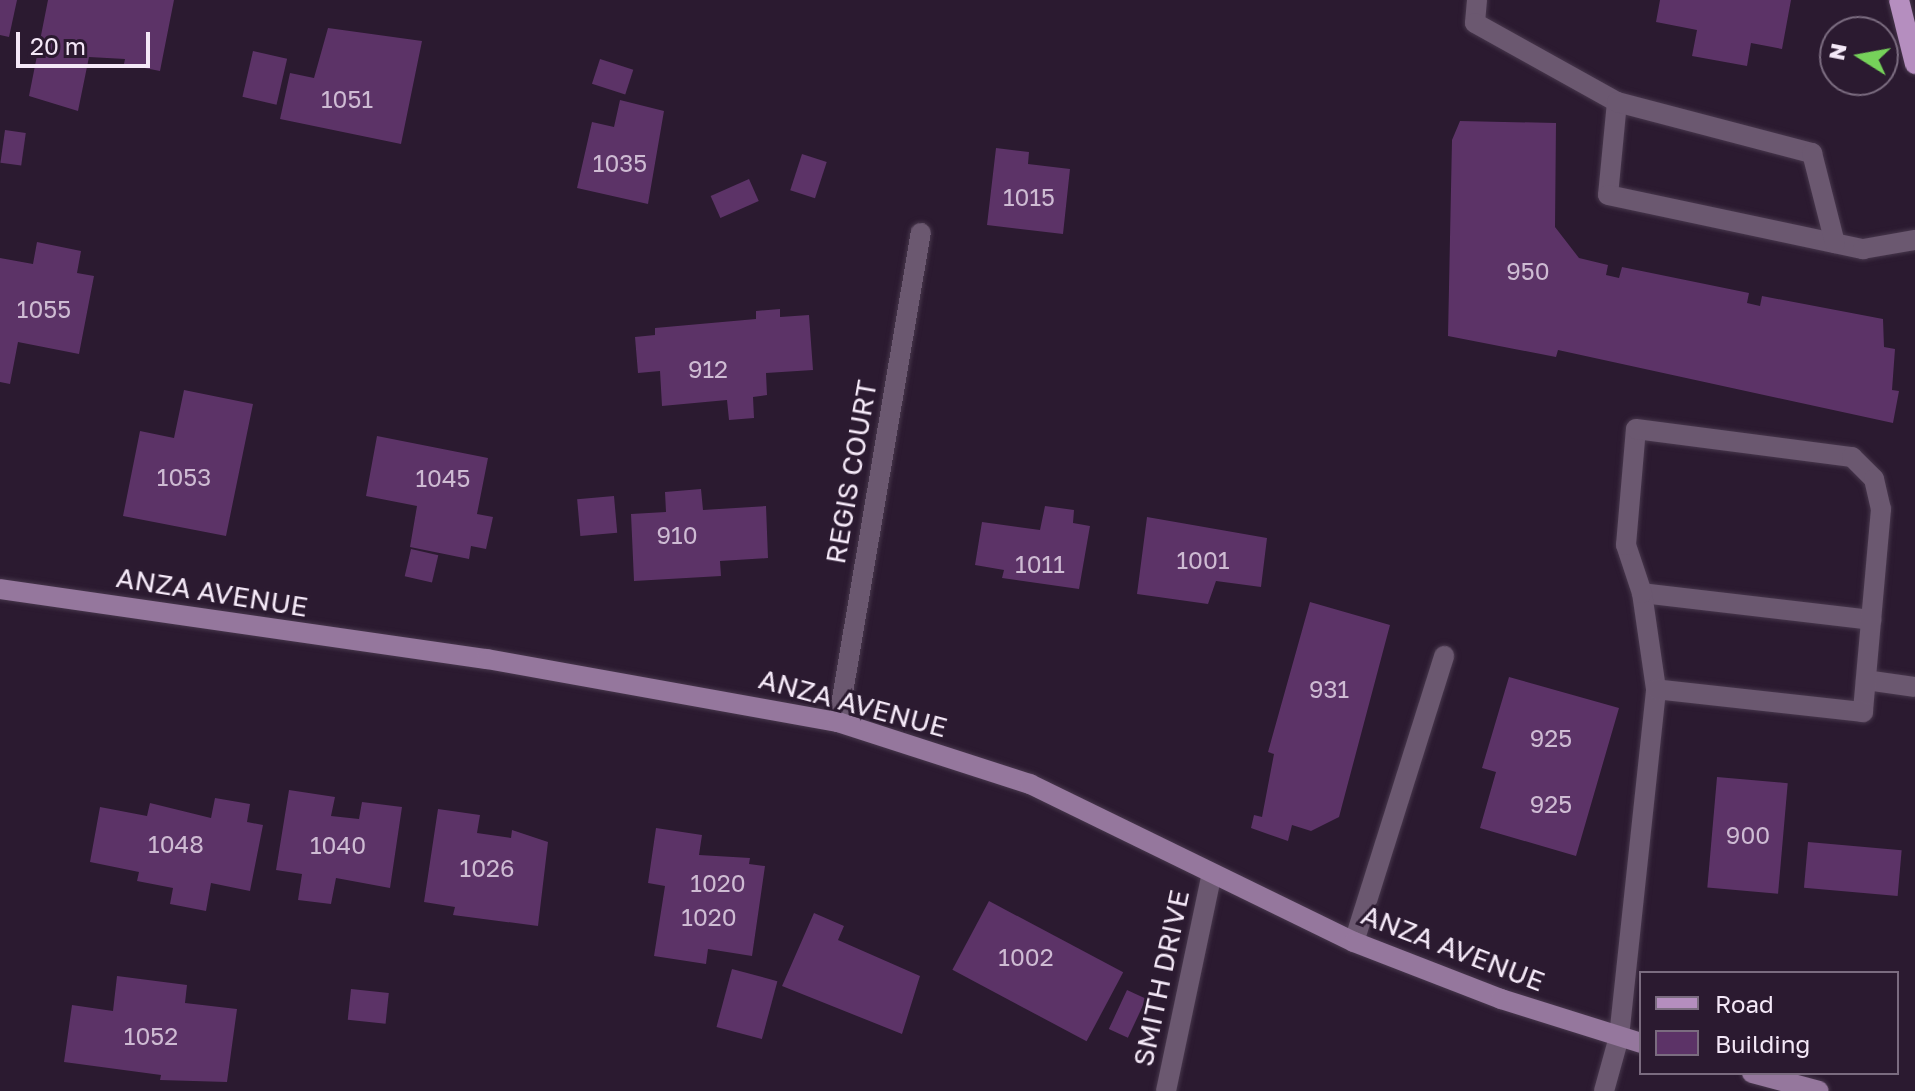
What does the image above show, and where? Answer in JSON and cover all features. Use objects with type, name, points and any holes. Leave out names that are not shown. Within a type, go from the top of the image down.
[{"type":"main road","points":[[1899,0],[1915,64]]},
{"type":"street","points":[[1477,0],[1475,23],[1617,102],[1812,153],[1835,243]]},
{"type":"street","points":[[1617,102],[1608,195],[1863,249],[1915,240]]},
{"type":"street","name":"REGIS COURT","points":[[838,722],[921,233]]},
{"type":"street","points":[[1604,1091],[1619,1037],[1656,689],[1642,593],[1626,545],[1636,429],[1852,457],[1874,479],[1881,509],[1863,712],[1656,689]]},
{"type":"street","name":"ANZA AVENUE","points":[[0,589],[487,659],[838,722],[1030,784],[1211,877],[1354,942],[1639,1042]]},
{"type":"street","points":[[1642,593],[1871,620]]},
{"type":"street","points":[[1354,942],[1444,656]]},
{"type":"street","points":[[1866,680],[1915,687]]},
{"type":"street","name":"SMITH DRIVE","points":[[1166,1091],[1211,877]]},
{"type":"street","points":[[1759,1075],[1819,1091]]},
{"type":"building","points":[[0,0],[17,0],[9,37],[0,35]]},
{"type":"building","points":[[48,0],[174,0],[160,71],[124,64],[125,59],[89,57],[78,111],[29,96]]},
{"type":"building","points":[[1660,0],[1791,0],[1782,49],[1751,43],[1747,66],[1692,56],[1697,30],[1656,22]]},
{"type":"building","points":[[328,28],[422,41],[401,144],[280,119],[290,73],[314,78]]},
{"type":"building","points":[[253,51],[287,59],[277,105],[242,97]]},
{"type":"building","points":[[600,59],[633,70],[625,95],[592,84]]},
{"type":"building","points":[[620,100],[664,111],[648,204],[577,188],[592,122],[614,127]]},
{"type":"building","points":[[1460,121],[1556,123],[1555,227],[1579,258],[1608,265],[1606,275],[1619,278],[1622,267],[1749,293],[1747,303],[1760,306],[1762,296],[1883,319],[1884,347],[1895,349],[1892,390],[1899,391],[1893,423],[1558,350],[1556,357],[1448,336],[1452,140]]},
{"type":"building","points":[[5,130],[26,133],[21,166],[0,163]]},
{"type":"building","points":[[996,148],[1029,152],[1028,164],[1070,169],[1063,234],[987,225]]},
{"type":"building","points":[[802,154],[827,162],[815,198],[790,190]]},
{"type":"building","points":[[749,179],[759,201],[720,218],[711,196]]},
{"type":"building","points":[[37,242],[81,251],[77,273],[94,276],[79,354],[18,342],[10,384],[0,382],[0,258],[33,264]]},
{"type":"building","points":[[780,309],[780,317],[809,315],[813,370],[766,373],[767,395],[753,397],[754,418],[729,420],[727,400],[662,406],[660,371],[638,373],[635,337],[655,335],[655,328],[756,319],[756,311]]},
{"type":"building","points":[[184,390],[253,404],[226,536],[123,516],[140,431],[174,438]]},
{"type":"building","points":[[377,436],[488,458],[477,514],[493,517],[486,549],[471,546],[469,559],[410,547],[417,506],[366,496]]},
{"type":"building","points":[[701,489],[703,510],[766,506],[768,558],[720,561],[721,576],[634,581],[631,514],[666,512],[665,492]]},
{"type":"building","points":[[614,496],[617,533],[580,536],[577,499]]},
{"type":"building","points":[[1045,506],[1074,510],[1073,523],[1090,526],[1079,589],[1002,578],[1004,570],[975,565],[982,522],[1040,530]]},
{"type":"building","points":[[1147,517],[1267,538],[1261,587],[1216,581],[1208,604],[1137,594]]},
{"type":"building","points":[[411,549],[438,555],[432,583],[405,576]]},
{"type":"building","points":[[1310,602],[1390,625],[1339,817],[1311,831],[1292,825],[1288,841],[1251,828],[1254,815],[1262,817],[1274,754],[1268,752]]},
{"type":"building","points":[[1509,677],[1619,708],[1576,856],[1480,828],[1496,772],[1482,768]]},
{"type":"building","points":[[1717,777],[1788,783],[1778,894],[1707,888]]},
{"type":"building","points":[[289,790],[335,797],[331,816],[359,819],[362,802],[402,807],[390,888],[336,878],[331,904],[298,900],[302,874],[276,870]]},
{"type":"building","points":[[215,798],[250,804],[247,822],[263,825],[250,891],[211,883],[206,911],[170,904],[173,888],[137,881],[139,872],[90,862],[100,807],[147,816],[150,803],[211,818]]},
{"type":"building","points":[[438,809],[480,815],[477,833],[511,838],[512,830],[548,842],[538,926],[453,915],[455,907],[424,902]]},
{"type":"building","points":[[656,828],[702,835],[699,855],[750,858],[749,864],[765,866],[752,956],[708,949],[706,964],[654,956],[665,886],[648,883]]},
{"type":"building","points":[[1808,842],[1902,850],[1898,896],[1804,888]]},
{"type":"building","points":[[989,901],[1123,972],[1087,1041],[952,970]]},
{"type":"building","points":[[814,913],[844,926],[838,940],[920,976],[902,1034],[782,986]]},
{"type":"building","points":[[732,969],[777,981],[762,1039],[716,1027]]},
{"type":"building","points":[[117,976],[187,985],[185,1003],[237,1009],[227,1082],[160,1080],[161,1075],[64,1062],[72,1005],[113,1011]]},
{"type":"building","points":[[351,989],[389,993],[386,1024],[348,1020]]},
{"type":"building","points":[[1127,990],[1146,999],[1128,1038],[1109,1029]]}]
